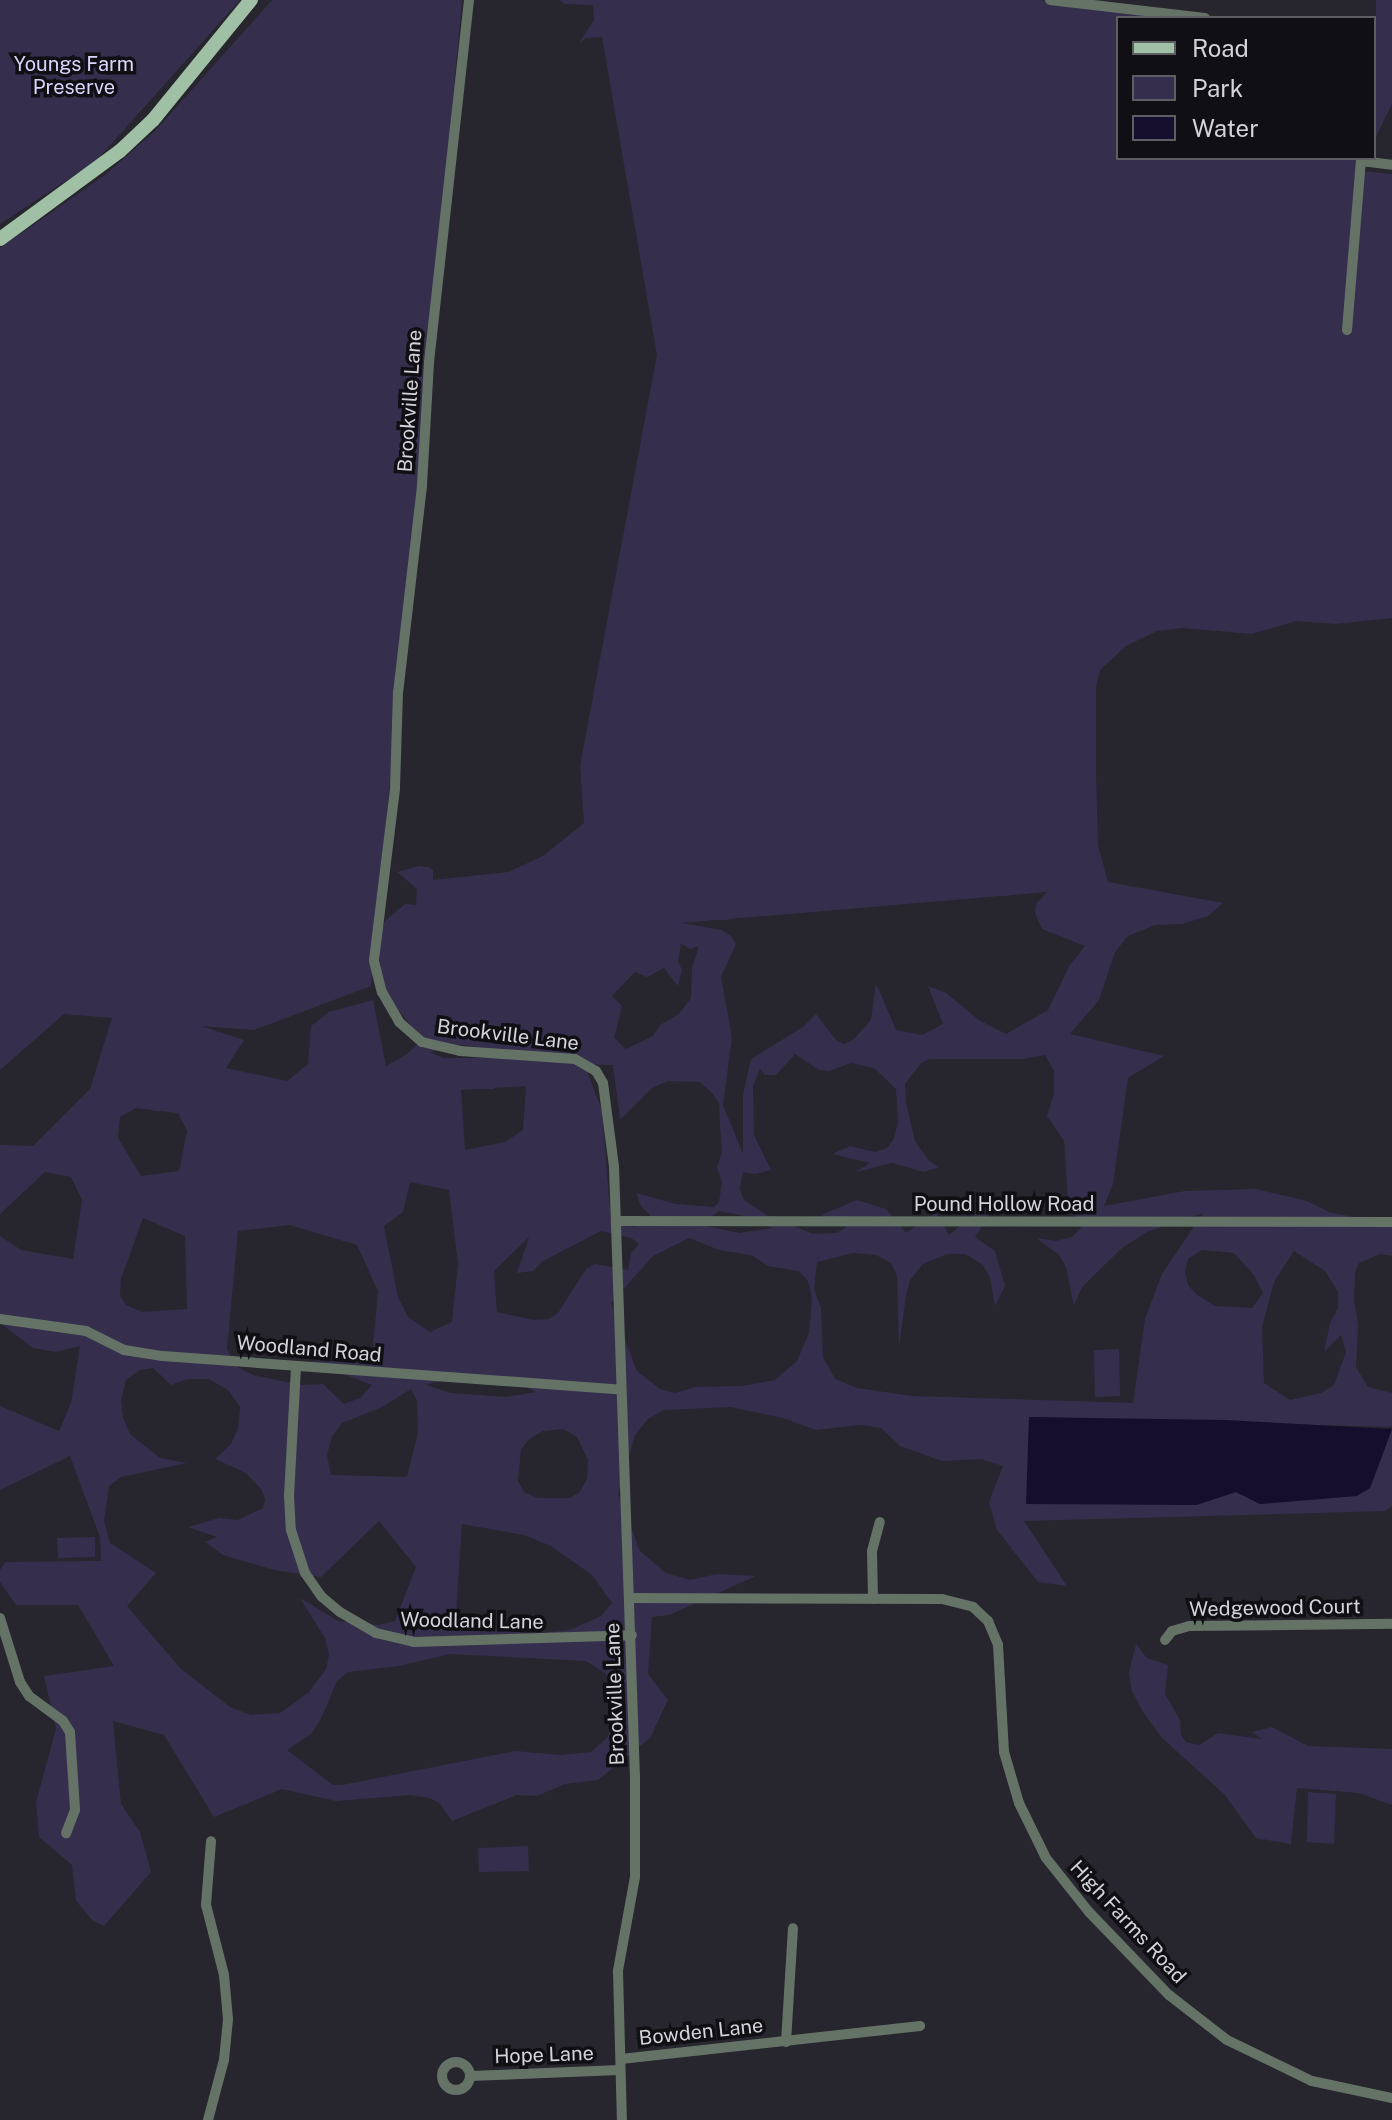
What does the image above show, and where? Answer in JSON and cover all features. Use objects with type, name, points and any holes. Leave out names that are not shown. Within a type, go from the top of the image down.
[{"type":"main road","points":[[0,239],[120,151],[153,120],[251,0]]},
{"type":"street","name":"Brookville Lane","points":[[469,0],[429,363],[422,486],[398,692],[395,789],[374,961],[382,992],[399,1022],[422,1042],[460,1051],[575,1059],[596,1071],[608,1111],[616,1221],[632,1635],[635,1877],[618,1971],[622,2120]]},
{"type":"street","points":[[1050,0],[1188,16]]},
{"type":"street","points":[[1347,330],[1361,160],[1392,165]]},
{"type":"street","name":"Pound Hollow Road","points":[[616,1221],[1392,1222]]},
{"type":"street","name":"Woodland Road","points":[[0,1319],[86,1331],[132,1352],[621,1390]]},
{"type":"street","name":"Woodland Lane","points":[[296,1367],[289,1495],[291,1530],[305,1573],[322,1597],[340,1612],[376,1633],[414,1642],[632,1635]]},
{"type":"street","points":[[873,1599],[872,1551],[880,1522]]},
{"type":"street","name":"High Farms Road","points":[[630,1598],[959,1601],[973,1607],[988,1621],[998,1645],[1004,1752],[1031,1831],[1055,1870],[1089,1912],[1169,1995],[1227,2040],[1282,2069],[1337,2089],[1392,2098]]},
{"type":"street","points":[[0,1618],[20,1682],[29,1696],[63,1721],[70,1732],[75,1810],[66,1833]]},
{"type":"street","name":"Wedgewood Court","points":[[1165,1640],[1172,1631],[1183,1627],[1392,1624]]},
{"type":"street","points":[[208,2120],[224,2060],[228,2019],[224,1975],[206,1905],[211,1841]]},
{"type":"street","name":"Bowden Lane","points":[[786,2042],[793,1928]]},
{"type":"street","name":"Bowden Lane","points":[[620,2065],[920,2026]]},
{"type":"street","name":"Hope Lane","points":[[470,2076],[620,2065]]},
{"type":"green space","name":"Youngs Farm Preserve","points":[[0,0],[240,0],[96,161],[0,224]]},
{"type":"green space","points":[[272,0],[462,0],[371,986],[254,1030],[201,1026],[244,1040],[226,1068],[287,1081],[308,1064],[311,1026],[329,1012],[373,1000],[386,1066],[407,1054],[422,1040],[386,994],[381,980],[379,937],[385,921],[405,904],[416,905],[417,889],[397,872],[419,866],[428,867],[433,870],[433,880],[508,872],[543,856],[584,823],[580,766],[657,355],[602,37],[586,38],[579,43],[594,20],[593,5],[565,4],[559,0],[1038,0],[1173,16],[1116,16],[1116,160],[1361,160],[1361,171],[1392,174],[1392,618],[1335,624],[1296,621],[1252,634],[1183,628],[1157,631],[1126,646],[1100,670],[1096,686],[1098,845],[1108,882],[1223,903],[1208,916],[1182,924],[1155,925],[1128,936],[1115,952],[1099,1000],[1070,1034],[1164,1056],[1128,1078],[1113,1184],[1104,1206],[1185,1191],[1256,1189],[1307,1201],[1329,1212],[1392,1225],[1392,1256],[1380,1254],[1359,1263],[1355,1273],[1354,1299],[1358,1325],[1356,1367],[1368,1387],[1392,1393],[1392,1427],[1029,1417],[1196,1505],[1236,1492],[1260,1504],[1370,1488],[1392,1429],[1392,1506],[1385,1511],[1024,1521],[1067,1586],[1038,1582],[997,1530],[989,1502],[1003,1466],[981,1459],[942,1461],[900,1446],[881,1428],[861,1425],[816,1430],[783,1418],[730,1407],[664,1410],[648,1419],[635,1435],[618,1494],[640,1551],[666,1573],[690,1580],[717,1574],[756,1576],[669,1615],[652,1617],[648,1674],[668,1700],[650,1738],[598,1780],[565,1784],[537,1796],[517,1795],[452,1821],[440,1804],[430,1798],[411,1795],[336,1801],[282,1789],[214,1817],[164,1735],[113,1721],[121,1804],[140,1832],[151,1872],[104,1926],[93,1921],[76,1901],[72,1865],[39,1837],[36,1802],[56,1729],[44,1676],[114,1666],[78,1605],[16,1605],[0,1582],[0,1570],[5,1562],[101,1561],[100,1537],[70,1456],[0,1490],[0,1406],[59,1431],[71,1403],[80,1346],[55,1352],[33,1348],[0,1323],[0,1236],[21,1250],[73,1259],[82,1200],[71,1177],[45,1172],[0,1214],[0,1145],[33,1146],[90,1089],[112,1018],[64,1014],[0,1070],[0,248],[105,175],[155,131]],"holes":[[[1047,892],[1036,904],[1035,913],[1042,929],[1085,946],[1070,965],[1048,1010],[1006,1034],[979,1020],[946,993],[928,986],[943,1024],[922,1035],[896,1030],[876,983],[871,1020],[854,1039],[844,1044],[836,1040],[816,1014],[803,1027],[751,1059],[743,1095],[743,1154],[723,1105],[732,1037],[721,977],[736,944],[722,930],[681,923]],[[681,944],[690,949],[699,946],[692,968],[691,998],[679,1014],[660,1025],[653,1036],[626,1049],[614,1038],[622,1006],[612,996],[635,972],[647,977],[664,968],[678,986],[682,970],[678,961]],[[463,1045],[491,1049],[513,1058],[443,1058],[430,1052]],[[795,1054],[819,1070],[829,1071],[851,1063],[874,1068],[896,1089],[898,1124],[893,1140],[887,1148],[875,1152],[850,1146],[832,1154],[870,1163],[856,1172],[892,1163],[924,1172],[939,1167],[929,1161],[915,1141],[905,1084],[921,1063],[930,1059],[1023,1059],[1045,1055],[1054,1071],[1054,1093],[1047,1116],[1064,1141],[1068,1199],[1081,1228],[1072,1237],[1056,1241],[1036,1238],[1059,1255],[1066,1267],[1074,1306],[1082,1287],[1122,1248],[1147,1232],[1203,1213],[1162,1274],[1145,1319],[1133,1403],[912,1396],[857,1388],[835,1379],[823,1357],[821,1308],[814,1289],[817,1262],[853,1253],[876,1255],[891,1263],[897,1276],[899,1348],[910,1280],[923,1264],[947,1254],[965,1254],[983,1265],[990,1278],[995,1306],[1005,1286],[995,1251],[975,1237],[989,1215],[992,1200],[949,1235],[936,1212],[906,1233],[886,1209],[857,1200],[821,1215],[847,1227],[836,1233],[813,1234],[765,1214],[744,1200],[740,1189],[743,1172],[755,1174],[771,1170],[754,1135],[753,1086],[760,1069],[765,1075],[776,1075]],[[574,1064],[613,1065],[620,1120],[652,1088],[668,1081],[700,1082],[719,1103],[722,1152],[717,1167],[722,1182],[719,1202],[714,1207],[676,1204],[636,1193],[641,1206],[650,1215],[635,1227],[611,1222],[602,1111],[587,1071]],[[526,1086],[523,1130],[505,1142],[465,1150],[461,1090]],[[136,1108],[178,1113],[187,1131],[179,1171],[141,1176],[118,1138],[120,1117]],[[410,1182],[449,1190],[458,1264],[452,1322],[430,1332],[408,1317],[398,1297],[384,1226],[403,1212]],[[719,1211],[740,1215],[773,1228],[740,1233],[700,1225]],[[143,1218],[185,1236],[187,1309],[142,1312],[126,1305],[120,1295],[121,1279]],[[290,1225],[357,1245],[378,1291],[372,1356],[343,1362],[310,1361],[372,1385],[360,1398],[344,1404],[323,1384],[301,1385],[253,1375],[237,1367],[227,1349],[238,1231]],[[601,1231],[631,1238],[639,1244],[631,1253],[628,1270],[595,1264],[586,1269],[558,1313],[549,1319],[534,1320],[497,1312],[494,1271],[529,1237],[517,1273],[533,1271],[543,1261]],[[689,1238],[719,1250],[751,1255],[768,1266],[799,1271],[808,1281],[812,1298],[809,1333],[797,1361],[775,1380],[741,1386],[695,1387],[675,1393],[660,1389],[637,1371],[611,1303],[653,1256]],[[1202,1250],[1234,1253],[1254,1275],[1263,1293],[1252,1308],[1215,1306],[1188,1285],[1185,1271],[1188,1259]],[[1294,1251],[1325,1271],[1338,1292],[1338,1308],[1330,1323],[1324,1352],[1341,1335],[1346,1352],[1334,1385],[1321,1393],[1290,1400],[1264,1383],[1262,1327],[1274,1282]],[[153,1368],[171,1385],[187,1379],[209,1379],[228,1390],[240,1407],[238,1429],[231,1444],[215,1459],[246,1473],[262,1490],[265,1500],[263,1508],[238,1520],[219,1518],[188,1527],[217,1537],[205,1542],[223,1555],[274,1570],[321,1577],[379,1521],[416,1567],[395,1621],[379,1625],[338,1621],[300,1598],[325,1638],[329,1655],[326,1669],[309,1692],[280,1713],[251,1715],[230,1707],[180,1668],[127,1606],[156,1573],[110,1543],[104,1521],[109,1486],[121,1477],[187,1463],[160,1458],[130,1434],[121,1401],[126,1380],[140,1370]],[[464,1373],[513,1380],[536,1392],[507,1397],[451,1393],[426,1385]],[[411,1389],[417,1401],[418,1433],[407,1477],[331,1475],[327,1455],[332,1437],[342,1423],[382,1407]],[[563,1429],[577,1437],[588,1460],[587,1479],[579,1493],[569,1498],[538,1498],[524,1492],[518,1481],[521,1449],[529,1439],[543,1431]],[[462,1524],[524,1535],[551,1546],[592,1575],[612,1603],[601,1616],[570,1630],[531,1634],[422,1618],[456,1612]],[[450,1654],[586,1661],[605,1673],[616,1696],[608,1737],[591,1752],[561,1755],[515,1751],[333,1785],[287,1750],[311,1734],[337,1681],[348,1672],[399,1666]]]},
{"type":"green space","points":[[1376,0],[1392,0],[1392,104],[1376,137],[1376,16]]},
{"type":"green space","points":[[1119,1349],[1120,1396],[1095,1397],[1094,1350]]},
{"type":"green space","points":[[95,1537],[95,1557],[58,1558],[57,1538]]},
{"type":"green space","points":[[1136,1644],[1147,1658],[1168,1665],[1165,1694],[1180,1720],[1181,1735],[1186,1742],[1199,1745],[1218,1733],[1262,1739],[1252,1732],[1272,1727],[1308,1746],[1392,1749],[1392,1805],[1359,1793],[1297,1788],[1291,1844],[1256,1838],[1224,1794],[1162,1738],[1143,1712],[1131,1689],[1129,1672]]},
{"type":"green space","points":[[1308,1792],[1336,1794],[1334,1844],[1307,1842]]},
{"type":"green space","points":[[528,1846],[529,1871],[479,1872],[478,1848]]},
{"type":"water","points":[[1029,1417],[1225,1420],[1392,1429],[1370,1488],[1357,1496],[1260,1504],[1236,1492],[1196,1505],[1026,1504]]}]
